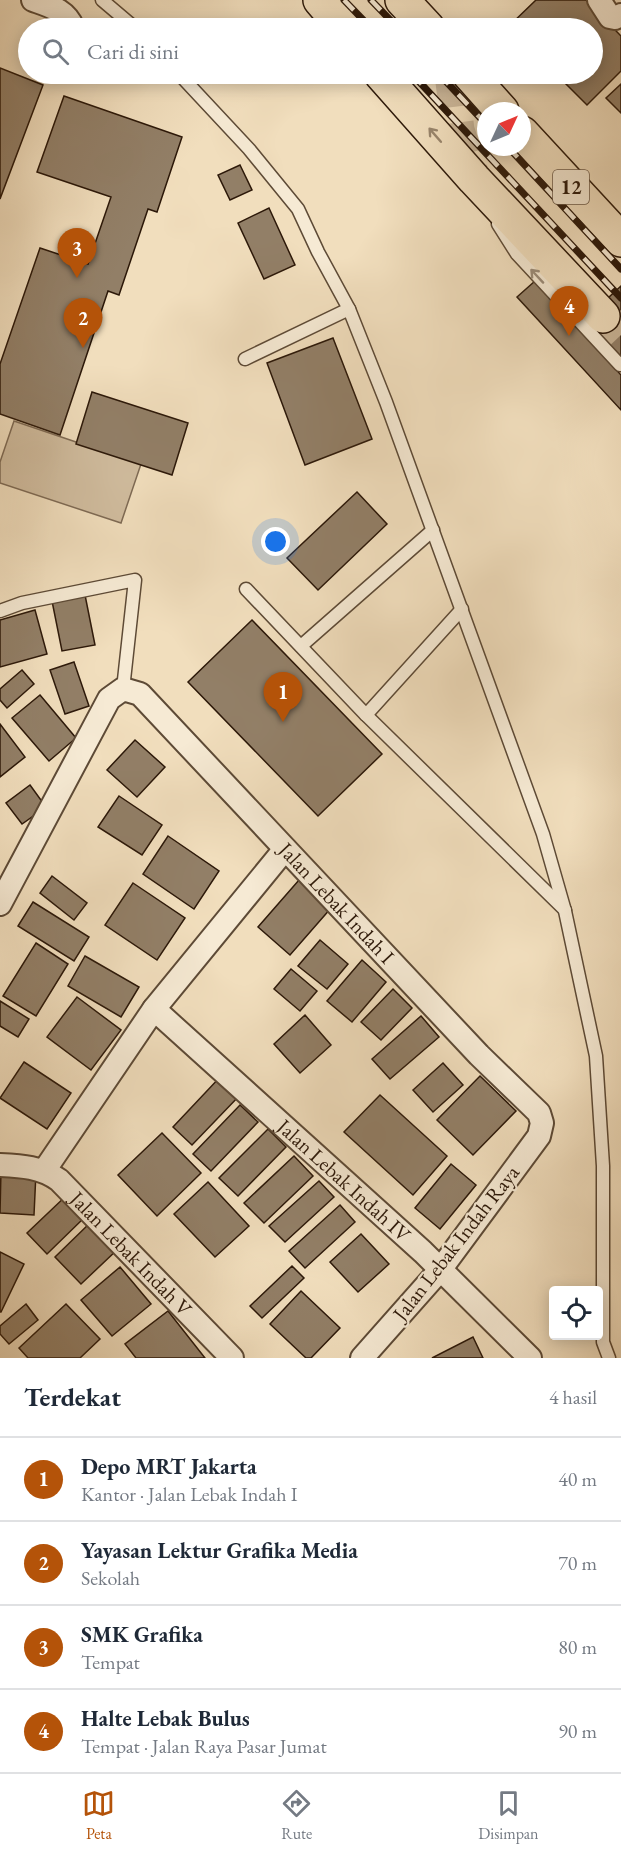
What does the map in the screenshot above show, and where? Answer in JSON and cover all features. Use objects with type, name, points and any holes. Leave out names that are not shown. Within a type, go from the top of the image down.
[{"type":"highway","points":[[320,0],[335,18]]},
{"type":"highway","points":[[402,0],[419,18]]},
{"type":"highway","points":[[390,84],[474,179],[603,316]]},
{"type":"highway","points":[[478,84],[494,102]]},
{"type":"highway","name":"12","points":[[531,143],[621,240]]},
{"type":"street","points":[[33,0],[59,10],[68,18]]},
{"type":"street","points":[[599,0],[610,17],[615,18],[621,15]]},
{"type":"street","points":[[0,904],[109,699],[123,689]]},
{"type":"street","name":"Jalan Lebak Indah I","points":[[123,689],[140,694],[479,1055],[539,1113],[542,1124]]},
{"type":"street","points":[[44,1171],[153,1009],[285,849]]},
{"type":"street","name":"Jalan Lebak Indah IV","points":[[153,1009],[406,1236],[530,1358]]},
{"type":"street","name":"Jalan Lebak Indah Raya","points":[[362,1358],[440,1270],[539,1136],[542,1124]]},
{"type":"street","name":"Jalan Lebak Indah V","points":[[10,1166],[44,1171],[59,1180],[232,1358]]},
{"type":"lane","points":[[102,0],[123,18]]},
{"type":"lane","points":[[188,84],[249,148],[298,209],[349,309],[386,402],[543,834],[566,911],[596,1056],[603,1166],[603,1342],[609,1358]]},
{"type":"lane","points":[[474,179],[517,255],[620,365]]},
{"type":"lane","points":[[244,359],[349,309]]},
{"type":"lane","points":[[301,646],[433,530]]},
{"type":"lane","points":[[0,611],[22,603],[135,580],[123,689]]},
{"type":"lane","points":[[246,589],[366,715],[566,911]]},
{"type":"lane","points":[[366,715],[462,609]]},
{"type":"shaded area","points":[[14,421],[141,464],[121,523],[0,483],[0,462]]},
{"type":"building","points":[[536,0],[586,0],[621,36],[621,71],[587,105],[566,84],[603,84],[603,18],[517,18]]},
{"type":"building","points":[[0,68],[18,75],[18,84],[43,85],[0,199]]},
{"type":"building","points":[[621,84],[621,113],[606,98]]},
{"type":"building","points":[[64,96],[182,137],[157,212],[148,209],[119,295],[108,291],[60,435],[0,414],[0,364],[40,248],[88,264],[111,197],[37,172]]},
{"type":"building","points":[[240,165],[252,190],[230,200],[218,175]]},
{"type":"building","points":[[269,208],[295,265],[264,279],[238,223]]},
{"type":"building","points":[[535,281],[621,375],[621,410],[517,297]]},
{"type":"building","points":[[621,286],[621,360],[584,320]]},
{"type":"building","points":[[333,338],[372,439],[305,465],[267,363]]},
{"type":"building","points":[[92,392],[188,423],[172,475],[76,444]]},
{"type":"building","points":[[357,492],[387,524],[318,590],[287,558]]},
{"type":"building","points":[[85,595],[95,645],[62,651],[52,601]]},
{"type":"building","points":[[35,610],[47,654],[0,667],[0,620]]},
{"type":"building","points":[[252,620],[382,754],[318,816],[188,682]]},
{"type":"building","points":[[74,662],[89,706],[65,714],[50,670]]},
{"type":"building","points":[[22,670],[34,684],[7,708],[0,700],[0,689]]},
{"type":"building","points":[[40,695],[76,738],[49,761],[12,718]]},
{"type":"building","points":[[0,724],[25,757],[0,777]]},
{"type":"building","points":[[135,740],[165,767],[137,797],[107,770]]},
{"type":"building","points":[[30,785],[46,807],[22,824],[6,803]]},
{"type":"building","points":[[119,796],[162,825],[142,855],[98,827]]},
{"type":"building","points":[[168,836],[219,871],[194,909],[143,874]]},
{"type":"building","points":[[52,876],[87,903],[74,920],[40,893]]},
{"type":"building","points":[[299,880],[331,908],[290,955],[258,927]]},
{"type":"building","points":[[133,883],[185,918],[157,960],[105,925]]},
{"type":"building","points":[[33,902],[89,937],[74,961],[18,926]]},
{"type":"building","points":[[320,940],[348,964],[327,989],[298,966]]},
{"type":"building","points":[[36,943],[68,964],[36,1016],[3,996]]},
{"type":"building","points":[[85,956],[139,987],[121,1017],[68,986]]},
{"type":"building","points":[[362,960],[386,982],[352,1022],[327,1001]]},
{"type":"building","points":[[291,969],[317,991],[300,1011],[274,989]]},
{"type":"building","points":[[393,989],[412,1008],[381,1040],[361,1022]]},
{"type":"building","points":[[77,997],[121,1030],[91,1070],[47,1037]]},
{"type":"building","points":[[0,1001],[29,1019],[18,1037],[0,1026]]},
{"type":"building","points":[[305,1015],[331,1045],[300,1073],[274,1044]]},
{"type":"building","points":[[421,1016],[439,1037],[390,1079],[372,1059]]},
{"type":"building","points":[[24,1062],[71,1093],[47,1129],[0,1098]]},
{"type":"building","points":[[443,1063],[463,1085],[433,1112],[413,1090]]},
{"type":"building","points":[[221,1076],[240,1095],[192,1145],[173,1127]]},
{"type":"building","points":[[480,1076],[516,1111],[473,1155],[437,1120]]},
{"type":"building","points":[[380,1095],[447,1156],[413,1195],[344,1132]]},
{"type":"building","points":[[240,1105],[258,1122],[211,1171],[193,1154]]},
{"type":"building","points":[[268,1129],[286,1147],[238,1196],[219,1178]]},
{"type":"building","points":[[162,1133],[201,1173],[157,1216],[118,1175]]},
{"type":"building","points":[[294,1156],[313,1176],[264,1223],[244,1203]]},
{"type":"building","points":[[451,1164],[476,1185],[440,1229],[415,1208]]},
{"type":"building","points":[[1,1170],[36,1172],[34,1215],[0,1213]]},
{"type":"building","points":[[319,1181],[334,1197],[285,1242],[269,1226]]},
{"type":"building","points":[[208,1182],[249,1226],[215,1257],[174,1214]]},
{"type":"building","points":[[68,1194],[88,1214],[47,1254],[27,1233]]},
{"type":"building","points":[[340,1205],[355,1222],[305,1268],[289,1251]]},
{"type":"building","points":[[92,1221],[119,1248],[81,1284],[55,1257]]},
{"type":"building","points":[[361,1234],[389,1264],[358,1292],[330,1262]]},
{"type":"building","points":[[0,1252],[24,1264],[1,1312],[0,1312]]},
{"type":"building","points":[[292,1266],[304,1278],[262,1318],[250,1306]]},
{"type":"building","points":[[120,1267],[151,1304],[112,1336],[81,1300]]},
{"type":"building","points":[[301,1291],[340,1328],[311,1358],[306,1358],[270,1324]]},
{"type":"building","points":[[26,1304],[38,1320],[9,1344],[0,1334],[0,1326]]},
{"type":"building","points":[[66,1304],[100,1339],[80,1358],[28,1358],[19,1348]]},
{"type":"building","points":[[168,1311],[205,1358],[136,1358],[125,1344]]},
{"type":"building","points":[[473,1337],[483,1358],[432,1358]]},
{"type":"tunnel","points":[[452,84],[458,130],[474,179]]},
{"type":"tunnel","points":[[603,316],[621,335]]},
{"type":"railway","points":[[344,0],[361,18]]},
{"type":"railway","points":[[371,0],[388,18]]},
{"type":"railway","points":[[421,84],[621,298]]},
{"type":"railway","points":[[448,84],[477,114]]},
{"type":"railway","points":[[516,156],[621,269]]},
{"type":"place","name":"SMK Grafika","points":[[77,278]]},
{"type":"place","name":"Halte Lebak Bulus","points":[[569,336]]},
{"type":"place","name":"Yayasan Lektur Grafika Media","points":[[83,348]]},
{"type":"place","name":"Depo MRT Jakarta","points":[[283,722]]}]
